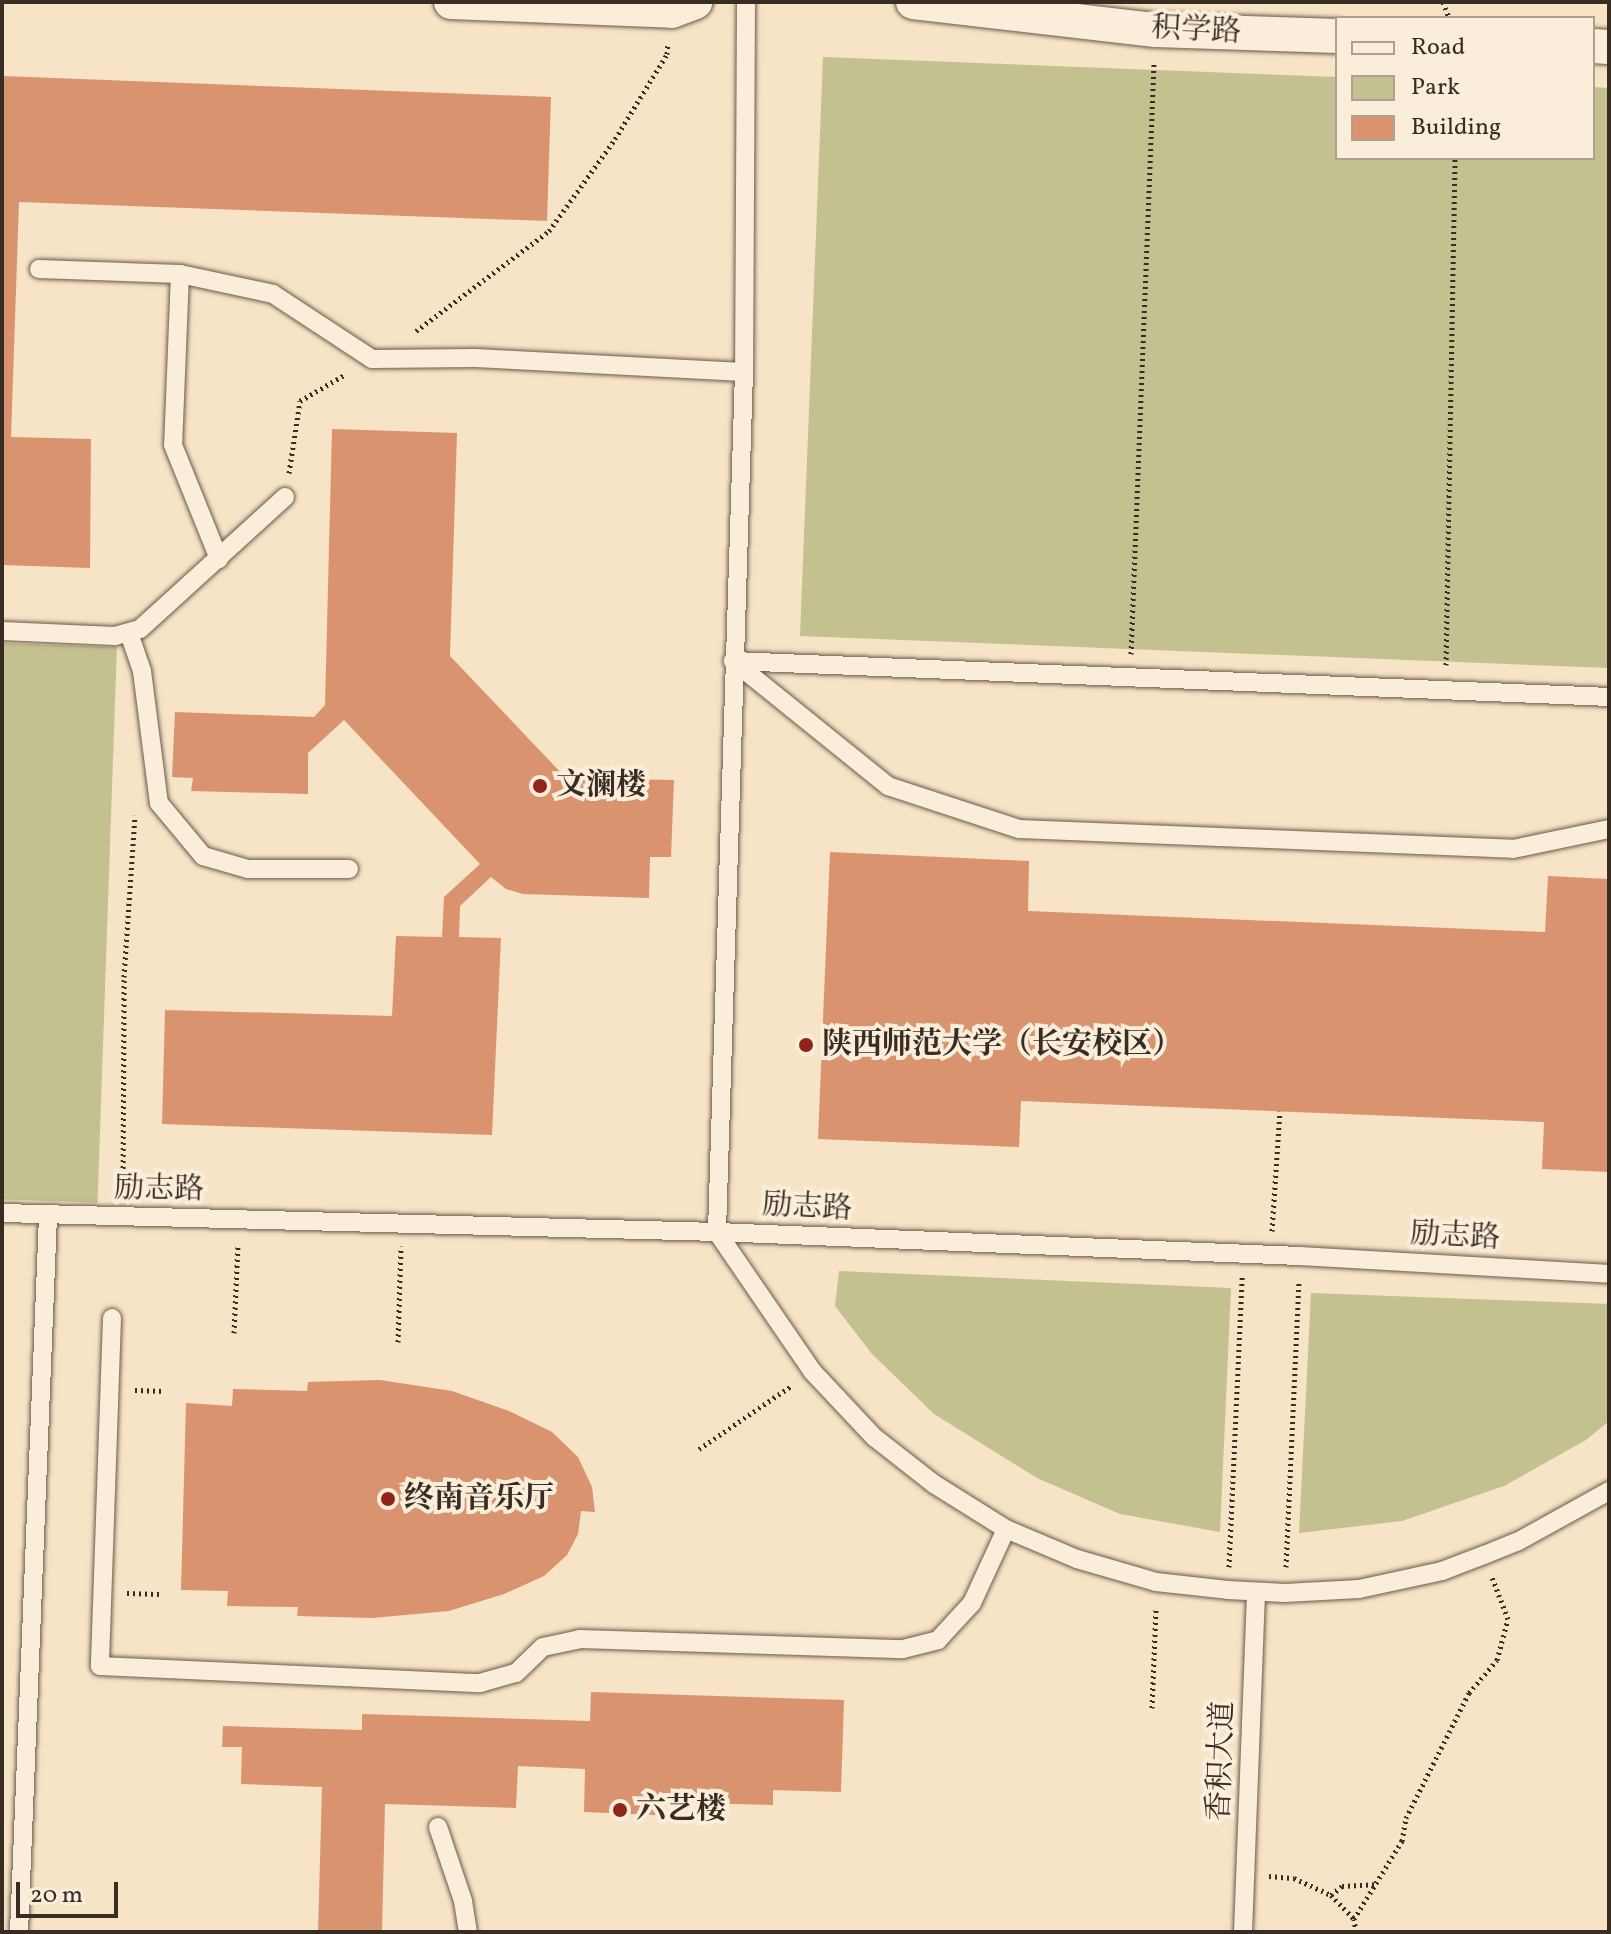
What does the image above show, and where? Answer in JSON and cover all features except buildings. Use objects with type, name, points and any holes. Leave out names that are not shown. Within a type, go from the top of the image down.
[{"type":"street","points":[[451,2],[683,6]]},
{"type":"street","name":"积学路","points":[[913,2],[1155,30],[1335,36]]},
{"type":"lane","points":[[746,2],[744,372],[717,1232],[812,1371],[874,1437],[934,1484],[1006,1529],[1077,1559],[1156,1582],[1256,1592],[1359,1589],[1442,1571],[1484,1555],[1517,1542],[1609,1491]]},
{"type":"lane","points":[[39,269],[180,274],[273,294],[372,359],[475,358],[744,372]]},
{"type":"lane","points":[[180,274],[173,445],[219,559]]},
{"type":"lane","points":[[2,631],[129,633],[140,629],[285,497]]},
{"type":"lane","points":[[129,633],[142,671],[159,803],[203,856],[248,869],[349,869]]},
{"type":"lane","points":[[733,661],[1609,697]]},
{"type":"lane","points":[[733,661],[888,786],[1019,829],[1513,849],[1609,829]]},
{"type":"lane","name":"励志路","points":[[2,1213],[717,1232],[1300,1256],[1609,1274]]},
{"type":"lane","points":[[19,1932],[48,1215]]},
{"type":"lane","points":[[112,1318],[100,1666],[480,1683],[516,1673],[543,1647],[580,1639],[903,1649],[938,1640],[972,1603],[1006,1529]]},
{"type":"lane","name":"香积大道","points":[[1243,1932],[1256,1592]]},
{"type":"lane","points":[[438,1827],[463,1901],[468,1932]]},
{"type":"path","points":[[285,497],[300,401],[430,322],[549,231],[615,139],[667,54],[683,6]]},
{"type":"path","points":[[1130,678],[1155,30]]},
{"type":"path","points":[[1446,690],[1455,160]]},
{"type":"path","points":[[123,1217],[124,977],[136,803],[156,787]]},
{"type":"path","points":[[1271,1256],[1280,1111]]},
{"type":"path","points":[[1228,1590],[1243,1256]]},
{"type":"path","points":[[1285,1593],[1300,1256]]},
{"type":"path","points":[[234,1333],[237,1268]]},
{"type":"path","points":[[398,1342],[400,1276]]},
{"type":"path","points":[[699,1449],[765,1404]]},
{"type":"path","points":[[1354,1919],[1402,1841],[1406,1818],[1469,1693],[1497,1660],[1508,1619],[1484,1555]]},
{"type":"path","points":[[1152,1708],[1154,1639]]},
{"type":"path","points":[[1245,1875],[1294,1878],[1331,1895],[1354,1919],[1356,1932]]},
{"type":"path","points":[[1331,1895],[1342,1886],[1376,1884]]},
{"type":"green space","points":[[823,57],[1335,77],[1335,160],[1595,160],[1595,87],[1609,88],[1609,668],[800,636]]},
{"type":"green space","points":[[2,643],[117,647],[98,1203],[2,1199]]},
{"type":"green space","points":[[839,1271],[1231,1288],[1220,1532],[1120,1514],[1037,1478],[934,1414],[872,1354],[835,1306]]},
{"type":"green space","points":[[1311,1293],[1609,1304],[1609,1421],[1586,1440],[1504,1486],[1402,1521],[1299,1533]]},
{"type":"place","name":"文澜楼","points":[[540,786]]},
{"type":"place","name":"陕西师范大学（长安校区）","points":[[806,1045]]},
{"type":"place","name":"终南音乐厅","points":[[388,1499]]},
{"type":"place","name":"六艺楼","points":[[620,1810]]}]
